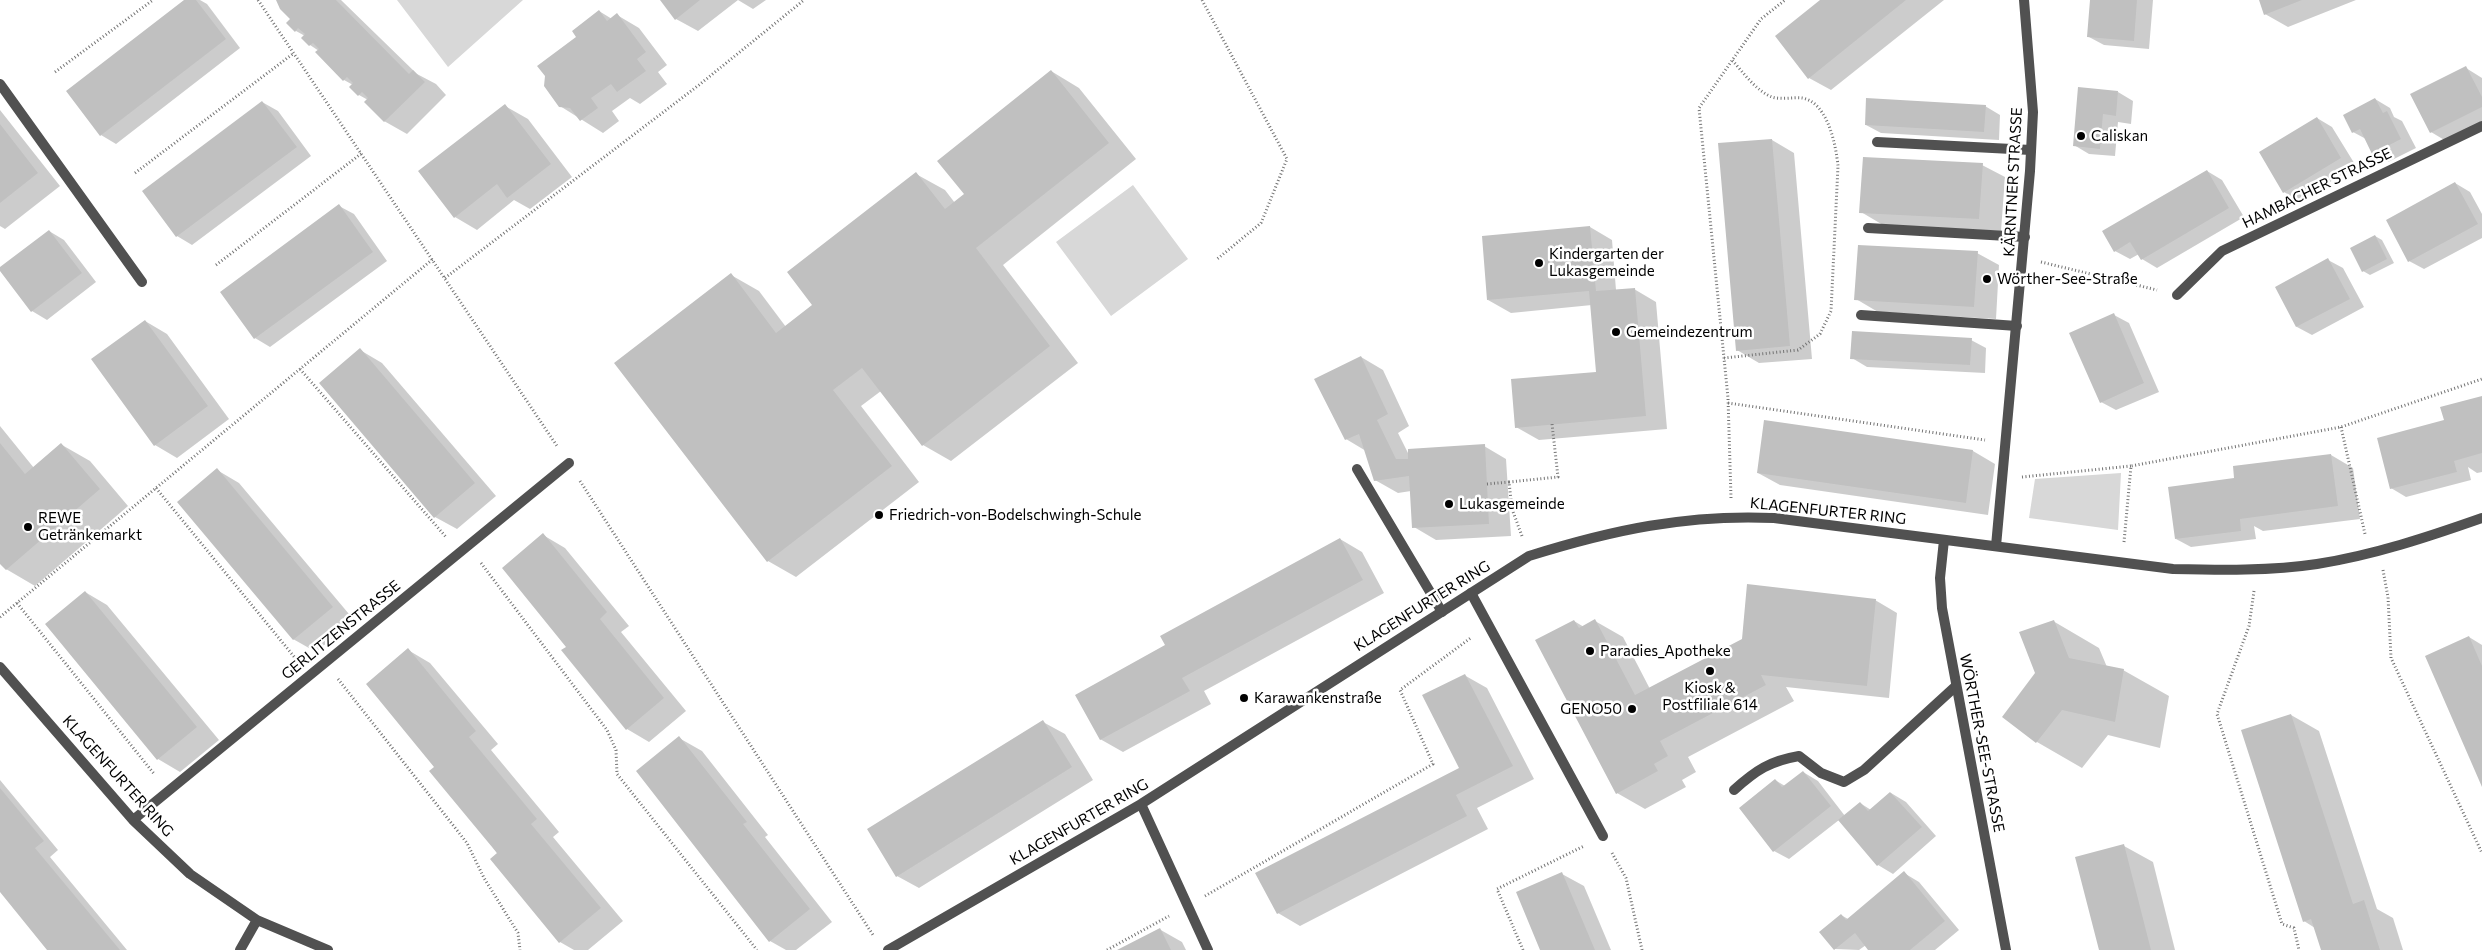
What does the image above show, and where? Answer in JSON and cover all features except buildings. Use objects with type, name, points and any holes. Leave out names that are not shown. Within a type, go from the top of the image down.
[{"type":"street","name":"KÄRNTNER STRASSE","points":[[1996,546],[2025,237],[2033,112],[2024,0]]},
{"type":"street","points":[[0,84],[142,282]]},
{"type":"street","name":"HAMBACHER STRASSE","points":[[2176,295],[2222,251],[2482,126]]},
{"type":"street","points":[[1877,142],[2031,150]]},
{"type":"street","points":[[1868,228],[2025,237]]},
{"type":"street","points":[[1861,315],[2017,326]]},
{"type":"street","name":"GERLITZENSTRASSE","points":[[134,820],[568,463]]},
{"type":"street","points":[[1357,469],[1442,612]]},
{"type":"street","name":"KLAGENFURTER RING","points":[[888,950],[1141,804],[1263,724],[1529,556],[1579,540],[1664,522],[1732,516],[1774,518],[2190,569],[2257,568],[2315,564],[2369,553],[2482,518]]},
{"type":"street","name":"WÖRTHER-SEE-STRASSE","points":[[1944,540],[1940,578],[1942,608],[2006,950]]},
{"type":"street","points":[[1471,593],[1603,836]]},
{"type":"street","name":"KLAGENFURTER RING","points":[[0,667],[134,820],[190,874],[257,920],[328,950]]},
{"type":"street","points":[[1734,790],[1749,777],[1776,760],[1799,756],[1821,773],[1844,782],[1864,770],[1956,686]]},
{"type":"street","points":[[1141,804],[1208,950]]},
{"type":"street","points":[[240,950],[257,920]]},
{"type":"path","points":[[55,72],[153,0]]},
{"type":"path","points":[[258,0],[446,278],[568,463],[877,942]]},
{"type":"path","points":[[446,278],[699,85],[804,0]]},
{"type":"path","points":[[1202,0],[1286,159],[1261,224],[1216,260]]},
{"type":"path","points":[[1732,516],[1728,403],[1699,108],[1762,19],[1785,0]]},
{"type":"path","points":[[136,172],[294,53]]},
{"type":"path","points":[[1724,358],[1798,350],[1820,334],[1831,312],[1838,166],[1836,145],[1828,122],[1815,105],[1805,98],[1771,97],[1759,89],[1732,60]]},
{"type":"path","points":[[216,265],[362,154]]},
{"type":"path","points":[[0,617],[433,259]]},
{"type":"path","points":[[2048,263],[2176,295]]},
{"type":"path","points":[[300,369],[459,553]]},
{"type":"path","points":[[2002,480],[2131,466],[2341,427],[2482,380]]},
{"type":"path","points":[[1728,403],[2006,443]]},
{"type":"path","points":[[1487,484],[1558,477],[1552,424]]},
{"type":"path","points":[[2341,427],[2369,553]]},
{"type":"path","points":[[2122,562],[2131,466]]},
{"type":"path","points":[[1509,482],[1512,509],[1529,556]]},
{"type":"path","points":[[156,488],[309,675]]},
{"type":"path","points":[[468,545],[606,730],[616,750],[617,774],[757,950]]},
{"type":"path","points":[[2380,550],[2388,597],[2391,658],[2482,854]]},
{"type":"path","points":[[2257,568],[2250,626],[2217,714],[2282,924],[2294,928],[2299,950]]},
{"type":"path","points":[[17,603],[168,791]]},
{"type":"path","points":[[1106,950],[1188,906],[1433,764],[1400,690],[1488,624]]},
{"type":"path","points":[[325,662],[467,843],[484,878],[518,932],[520,950]]},
{"type":"path","points":[[1523,950],[1497,889],[1603,836],[1626,878],[1642,950]]},
{"type":"shaded area","points":[[397,0],[523,0],[448,67]]},
{"type":"shaded area","points":[[1133,185],[1188,259],[1111,316],[1056,242]]},
{"type":"shaded area","points":[[2121,473],[2118,530],[2029,518],[2035,479]]},
{"type":"place","name":"Caliskan","points":[[2081,136]]},
{"type":"place","name":"Kindergarten der Lukasgemeinde","points":[[1539,263]]},
{"type":"place","name":"Wörther-See-Straße","points":[[1987,279]]},
{"type":"place","name":"Gemeindezentrum","points":[[1616,332]]},
{"type":"place","name":"Lukasgemeinde","points":[[1449,504]]},
{"type":"place","name":"Friedrich-von-Bodelschwingh-Schule","points":[[879,515]]},
{"type":"place","name":"REWE Getränkemarkt","points":[[28,527]]},
{"type":"place","name":"Paradies_Apotheke","points":[[1590,651]]},
{"type":"place","name":"Kiosk & Postfiliale 614","points":[[1710,671]]},
{"type":"place","name":"Karawankenstraße","points":[[1244,698]]},
{"type":"place","name":"GENO50","points":[[1632,709]]}]
